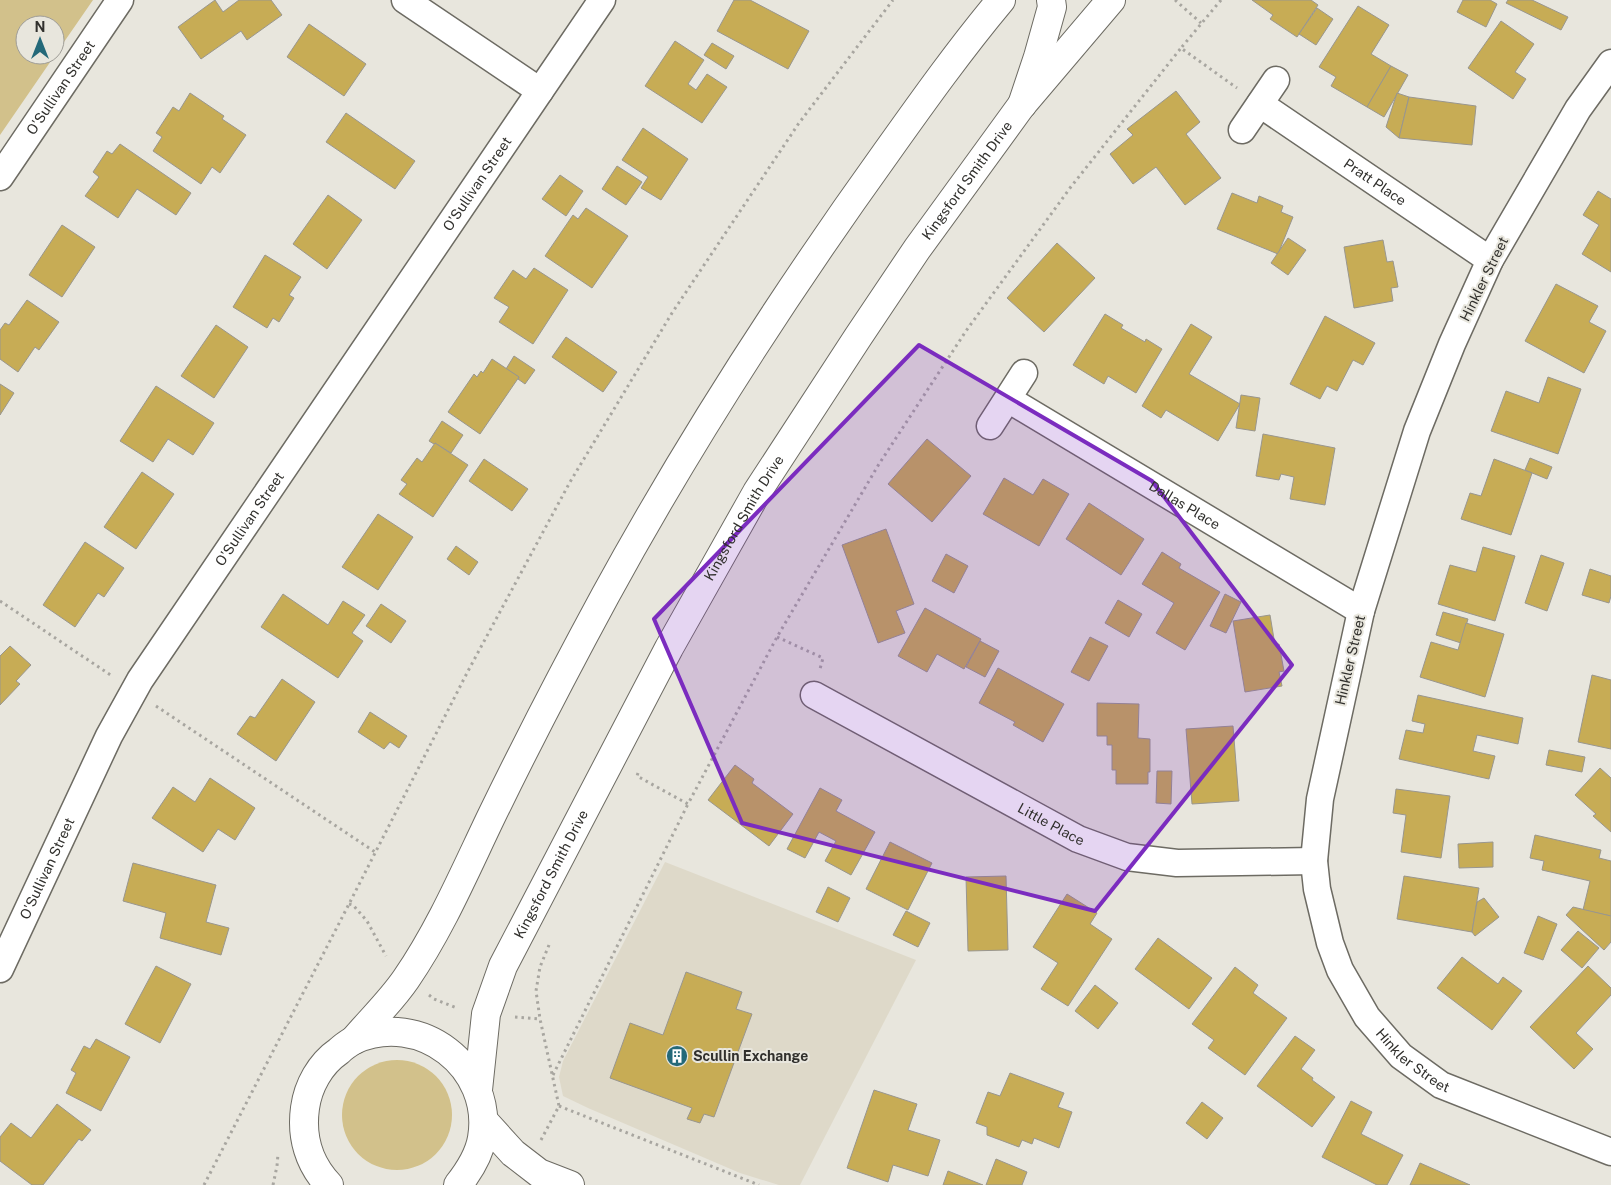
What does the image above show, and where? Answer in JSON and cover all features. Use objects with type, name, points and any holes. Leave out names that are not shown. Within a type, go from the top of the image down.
[{"type":"main road","points":[[971,36],[977,0]]},
{"type":"main road","points":[[329,1185],[314,1166],[304,1135],[303,1117],[306,1100],[320,1069],[332,1056],[354,1040],[405,981],[434,935],[516,765],[604,597],[677,470],[792,287],[971,36],[1001,0]]},
{"type":"main road","points":[[1022,106],[1052,7],[1051,0]]},
{"type":"main road","name":"Kingsford Smith Drive","points":[[478,1090],[486,1014],[503,966],[669,648],[757,492],[917,249],[1022,106],[1112,0]]},
{"type":"main road","points":[[354,1040],[396,1032],[413,1034],[446,1048],[470,1074],[478,1090],[484,1121],[482,1139],[477,1156],[458,1185]]},
{"type":"main road","points":[[484,1121],[513,1152],[539,1173],[570,1185]]},
{"type":"main road","points":[[307,1185],[308,1151]]},
{"type":"street","name":"O'Sullivan Street","points":[[0,177],[120,0]]},
{"type":"street","points":[[405,0],[540,91]]},
{"type":"street","name":"O'Sullivan Street","points":[[0,969],[109,736],[134,691],[602,0]]},
{"type":"street","name":"Hinkler Street","points":[[1611,64],[1578,109],[1490,260],[1452,344],[1417,431],[1361,611],[1320,799],[1314,861],[1317,889],[1330,944],[1340,970],[1367,1016],[1401,1056],[1441,1085],[1611,1152]]},
{"type":"street","points":[[1242,130],[1276,80]]},
{"type":"street","name":"Pratt Place","points":[[1260,104],[1490,260]]},
{"type":"street","points":[[990,426],[1024,373]]},
{"type":"street","name":"Dallas Place","points":[[1008,399],[1361,611]]},
{"type":"street","name":"Little Place","points":[[814,695],[1078,839],[1127,857],[1178,863],[1314,861]]},
{"type":"path","points":[[204,1185],[468,671],[570,482],[672,312],[799,123],[893,0]]},
{"type":"path","points":[[1174,0],[1201,23]]},
{"type":"path","points":[[552,1076],[688,804],[777,637],[879,464],[966,331],[1070,188],[1221,0]]},
{"type":"path","points":[[1181,48],[1260,104]]},
{"type":"path","points":[[0,601],[375,852]]},
{"type":"path","points":[[777,637],[823,658],[814,695]]},
{"type":"path","points":[[641,768],[637,776],[688,804]]},
{"type":"path","points":[[349,904],[353,905],[367,921],[390,963]]},
{"type":"path","points":[[434,999],[461,1009]]},
{"type":"path","points":[[512,1017],[540,1020],[559,1106],[541,1141]]},
{"type":"path","points":[[559,1106],[759,1185]]},
{"type":"highlighted area","points":[[919,345],[1152,481],[1292,665],[1095,911],[742,823],[654,619]]},
{"type":"shaded area","points":[[0,0],[93,0],[65,41],[65,15],[15,15],[15,65],[48,65],[0,135]]},
{"type":"shaded area","points":[[665,862],[916,960],[800,1185],[779,1185],[740,1173],[563,1096],[559,1077],[563,1061]]},
{"type":"shaded area","points":[[397,1060],[418,1064],[436,1076],[448,1094],[452,1115],[448,1136],[436,1154],[418,1166],[397,1170],[376,1166],[358,1154],[346,1136],[342,1115],[346,1094],[358,1076],[376,1064]]},
{"type":"building","points":[[215,0],[223,12],[239,0],[271,0],[282,15],[247,40],[241,31],[201,59],[178,27]]},
{"type":"building","points":[[734,0],[750,0],[809,31],[788,69],[717,31]]},
{"type":"building","points":[[1252,0],[1311,0],[1318,5],[1297,37],[1270,19],[1273,15]]},
{"type":"building","points":[[1463,0],[1490,0],[1497,4],[1486,27],[1457,12]]},
{"type":"building","points":[[1508,0],[1532,0],[1568,17],[1561,30],[1506,3]]},
{"type":"building","points":[[1358,6],[1389,25],[1371,54],[1391,66],[1367,107],[1331,86],[1336,77],[1319,67]]},
{"type":"building","points":[[1317,8],[1333,19],[1316,45],[1299,34]]},
{"type":"building","points":[[1501,21],[1534,44],[1515,72],[1526,79],[1513,99],[1468,68]]},
{"type":"building","points":[[309,24],[366,64],[344,96],[287,57]]},
{"type":"building","points":[[675,41],[704,60],[688,84],[696,90],[707,74],[727,87],[702,123],[645,86]]},
{"type":"building","points":[[712,43],[734,56],[726,69],[704,55]]},
{"type":"building","points":[[1391,66],[1408,75],[1384,117],[1367,107]]},
{"type":"building","points":[[1176,91],[1200,122],[1186,134],[1221,178],[1185,205],[1156,167],[1133,184],[1110,154],[1133,135],[1127,129]]},
{"type":"building","points":[[190,93],[224,116],[222,119],[246,135],[220,173],[212,167],[201,184],[153,151],[162,137],[156,133],[173,107],[179,111]]},
{"type":"building","points":[[1397,93],[1409,97],[1399,138],[1386,127]]},
{"type":"building","points":[[1409,97],[1476,106],[1472,145],[1399,138]]},
{"type":"building","points":[[346,113],[415,161],[395,189],[326,142]]},
{"type":"building","points":[[643,128],[688,159],[661,200],[641,188],[648,177],[622,160]]},
{"type":"building","points":[[120,144],[191,193],[176,215],[137,189],[118,218],[85,196],[99,177],[93,172],[107,151],[112,154]]},
{"type":"building","points":[[617,166],[642,182],[626,205],[602,189]]},
{"type":"building","points":[[560,175],[583,191],[566,216],[542,199]]},
{"type":"building","points":[[1598,191],[1611,199],[1611,272],[1582,254],[1599,225],[1583,215]]},
{"type":"building","points":[[1232,193],[1257,203],[1259,196],[1283,206],[1281,212],[1293,217],[1278,254],[1217,229]]},
{"type":"building","points":[[328,195],[362,220],[327,269],[293,244]]},
{"type":"building","points":[[586,208],[628,236],[592,288],[545,256],[573,215],[578,219]]},
{"type":"building","points":[[62,225],[95,247],[62,297],[29,275]]},
{"type":"building","points":[[1288,238],[1306,250],[1288,275],[1271,263]]},
{"type":"building","points":[[1383,240],[1387,262],[1393,261],[1398,287],[1391,288],[1393,301],[1354,308],[1344,247]]},
{"type":"building","points":[[1057,243],[1095,278],[1044,332],[1007,298]]},
{"type":"building","points":[[265,255],[301,277],[289,295],[294,298],[279,322],[273,318],[267,328],[233,307]]},
{"type":"building","points":[[534,268],[568,290],[533,344],[499,322],[509,307],[494,298],[513,270],[526,279]]},
{"type":"building","points":[[1556,284],[1598,306],[1589,322],[1606,331],[1584,373],[1525,341]]},
{"type":"building","points":[[27,300],[59,322],[39,350],[35,347],[18,372],[0,359],[0,330],[5,323],[9,325]]},
{"type":"building","points":[[1105,314],[1123,325],[1121,328],[1145,342],[1146,339],[1162,349],[1136,393],[1108,376],[1104,384],[1073,365]]},
{"type":"building","points":[[1325,316],[1375,343],[1363,365],[1353,360],[1337,391],[1327,386],[1320,399],[1290,384]]},
{"type":"building","points":[[1191,324],[1212,337],[1189,374],[1240,404],[1218,441],[1166,410],[1161,418],[1142,406]]},
{"type":"building","points":[[216,325],[248,347],[214,398],[181,376]]},
{"type":"building","points":[[566,337],[617,372],[603,392],[552,357]]},
{"type":"building","points":[[514,356],[535,370],[525,384],[518,379],[519,377],[506,369]]},
{"type":"building","points":[[492,359],[519,377],[480,434],[448,412],[474,374],[477,377],[481,371],[483,373]]},
{"type":"building","points":[[1548,377],[1581,389],[1558,454],[1491,431],[1506,391],[1539,403]]},
{"type":"building","points":[[0,384],[14,393],[0,415]]},
{"type":"building","points":[[156,386],[214,423],[193,455],[168,439],[153,462],[120,441]]},
{"type":"building","points":[[1241,395],[1260,398],[1255,431],[1236,428]]},
{"type":"building","points":[[442,421],[463,435],[451,453],[429,441]]},
{"type":"building","points":[[1263,434],[1335,448],[1325,505],[1290,499],[1294,477],[1281,474],[1279,480],[1256,476]]},
{"type":"building","points":[[927,439],[971,476],[932,522],[888,484]]},
{"type":"building","points":[[435,443],[468,465],[433,517],[399,494],[407,484],[401,480],[417,458],[422,462]]},
{"type":"building","points":[[1530,458],[1552,467],[1547,479],[1525,470]]},
{"type":"building","points":[[484,459],[528,489],[512,511],[469,481]]},
{"type":"building","points":[[1494,459],[1532,473],[1511,535],[1461,519],[1470,493],[1481,496]]},
{"type":"building","points":[[142,472],[174,494],[136,549],[104,527]]},
{"type":"building","points":[[1004,478],[1033,495],[1043,479],[1069,494],[1039,546],[983,514]]},
{"type":"building","points":[[1089,503],[1144,539],[1121,575],[1066,539]]},
{"type":"building","points":[[378,514],[413,537],[378,590],[342,567]]},
{"type":"building","points":[[886,529],[914,604],[896,611],[905,633],[878,643],[842,545]]},
{"type":"building","points":[[85,542],[124,568],[104,597],[98,593],[75,627],[43,605]]},
{"type":"building","points":[[456,546],[478,562],[469,575],[447,559]]},
{"type":"building","points":[[1483,547],[1515,556],[1495,621],[1438,604],[1450,565],[1476,572]]},
{"type":"building","points":[[1162,552],[1181,564],[1179,568],[1220,592],[1185,650],[1156,633],[1174,603],[1142,584]]},
{"type":"building","points":[[946,554],[968,566],[954,593],[932,581]]},
{"type":"building","points":[[1541,555],[1564,563],[1547,611],[1525,603]]},
{"type":"building","points":[[1590,569],[1611,576],[1609,603],[1582,595]]},
{"type":"building","points":[[283,594],[328,625],[343,601],[365,615],[352,633],[363,641],[338,678],[261,627]]},
{"type":"building","points":[[1225,594],[1241,602],[1226,633],[1210,626]]},
{"type":"building","points":[[1118,600],[1142,614],[1129,637],[1105,623]]},
{"type":"building","points":[[381,604],[406,621],[391,643],[366,626]]},
{"type":"building","points":[[925,608],[981,639],[964,669],[937,654],[927,672],[898,656]]},
{"type":"building","points":[[1443,612],[1468,619],[1461,643],[1436,635]]},
{"type":"building","points":[[1270,615],[1275,645],[1279,644],[1284,671],[1279,672],[1282,686],[1245,692],[1233,621]]},
{"type":"building","points":[[1466,623],[1504,634],[1485,697],[1420,677],[1431,642],[1458,650]]},
{"type":"building","points":[[1090,637],[1108,646],[1089,681],[1071,672]]},
{"type":"building","points":[[980,641],[999,651],[985,677],[966,667]]},
{"type":"building","points":[[10,646],[31,665],[16,681],[20,684],[0,705],[0,656]]},
{"type":"building","points":[[998,668],[1064,704],[1043,742],[1013,725],[1015,722],[979,703]]},
{"type":"building","points":[[1592,675],[1611,680],[1611,749],[1578,742]]},
{"type":"building","points":[[282,679],[315,702],[276,761],[237,734],[250,716],[255,718]]},
{"type":"building","points":[[1418,695],[1523,718],[1518,744],[1477,735],[1473,751],[1495,756],[1489,779],[1399,759],[1406,730],[1423,733],[1425,724],[1412,721]]},
{"type":"building","points":[[1097,703],[1139,704],[1138,738],[1150,739],[1148,784],[1116,784],[1116,770],[1112,770],[1112,745],[1107,745],[1107,736],[1097,736]]},
{"type":"building","points":[[370,712],[407,736],[399,748],[390,742],[384,749],[358,732]]},
{"type":"building","points":[[1233,726],[1239,801],[1192,804],[1186,729]]},
{"type":"building","points":[[1549,750],[1585,757],[1582,772],[1546,765]]},
{"type":"building","points":[[735,765],[754,779],[752,783],[793,814],[769,846],[708,800]]},
{"type":"building","points":[[1600,768],[1611,778],[1611,832],[1593,816],[1596,814],[1575,795]]},
{"type":"building","points":[[1157,771],[1172,771],[1171,804],[1156,803]]},
{"type":"building","points":[[210,778],[255,808],[235,840],[218,829],[203,852],[152,818],[173,787],[195,802]]},
{"type":"building","points":[[820,788],[842,800],[836,811],[875,832],[851,875],[825,861],[836,841],[819,832],[805,858],[787,849]]},
{"type":"building","points":[[1396,789],[1450,796],[1441,858],[1401,852],[1406,815],[1393,813]]},
{"type":"building","points":[[1535,835],[1601,850],[1599,858],[1611,861],[1611,916],[1583,910],[1590,881],[1542,870],[1544,861],[1530,858]]},
{"type":"building","points":[[890,842],[932,863],[908,910],[866,889]]},
{"type":"building","points":[[1493,842],[1493,867],[1459,868],[1458,844]]},
{"type":"building","points":[[133,863],[216,885],[206,922],[229,928],[221,955],[160,938],[166,913],[123,901]]},
{"type":"building","points":[[1006,876],[1008,950],[968,951],[966,877]]},
{"type":"building","points":[[1404,876],[1479,888],[1472,932],[1397,919]]},
{"type":"building","points":[[828,887],[850,898],[838,922],[816,912]]},
{"type":"building","points":[[1067,894],[1097,913],[1090,924],[1112,939],[1068,1006],[1041,989],[1058,963],[1033,947]]},
{"type":"building","points":[[1484,898],[1499,917],[1475,936],[1472,932],[1477,902]]},
{"type":"building","points":[[1573,907],[1611,916],[1611,942],[1604,950],[1566,915]]},
{"type":"building","points":[[906,911],[930,923],[918,947],[893,935]]},
{"type":"building","points":[[1538,916],[1557,924],[1543,960],[1524,953]]},
{"type":"building","points":[[1578,931],[1599,948],[1582,968],[1561,950]]},
{"type":"building","points":[[1158,938],[1212,978],[1189,1009],[1135,969]]},
{"type":"building","points":[[1462,957],[1498,984],[1503,977],[1522,991],[1492,1030],[1437,988]]},
{"type":"building","points":[[156,966],[191,984],[160,1043],[125,1024]]},
{"type":"building","points":[[1588,966],[1611,988],[1611,995],[1576,1033],[1593,1049],[1574,1069],[1530,1027]]},
{"type":"building","points":[[1235,967],[1258,985],[1253,993],[1287,1018],[1245,1075],[1208,1048],[1214,1040],[1192,1024]]},
{"type":"building","name":"Scullin Exchange","points":[[686,972],[742,992],[736,1009],[752,1014],[714,1117],[704,1114],[700,1123],[687,1119],[692,1108],[610,1078],[630,1023],[663,1035]]},
{"type":"building","points":[[1095,985],[1118,1003],[1098,1029],[1075,1011]]},
{"type":"building","points":[[1295,1036],[1315,1050],[1301,1069],[1335,1097],[1312,1127],[1257,1086]]},
{"type":"building","points":[[96,1039],[130,1057],[101,1111],[66,1093],[76,1073],[71,1070],[84,1046],[90,1049]]},
{"type":"building","points":[[1010,1073],[1064,1093],[1058,1107],[1072,1112],[1059,1148],[1034,1138],[1032,1144],[1022,1140],[1019,1147],[987,1135],[987,1127],[976,1123],[988,1092],[1000,1096]]},
{"type":"building","points":[[874,1090],[917,1104],[908,1130],[940,1140],[928,1176],[893,1165],[888,1182],[847,1168]]},
{"type":"building","points":[[1351,1101],[1372,1112],[1361,1134],[1403,1155],[1387,1185],[1377,1185],[1322,1157]]},
{"type":"building","points":[[1202,1102],[1223,1118],[1207,1139],[1186,1123]]},
{"type":"building","points":[[57,1104],[91,1130],[82,1141],[79,1139],[43,1185],[32,1185],[0,1161],[0,1137],[11,1123],[31,1138]]},
{"type":"building","points":[[996,1159],[1027,1172],[1022,1185],[986,1185]]},
{"type":"building","points":[[1420,1163],[1470,1185],[1410,1185]]},
{"type":"building","points":[[948,1171],[983,1185],[943,1185]]},
{"type":"place","name":"Scullin Exchange","points":[[677,1056]]}]
